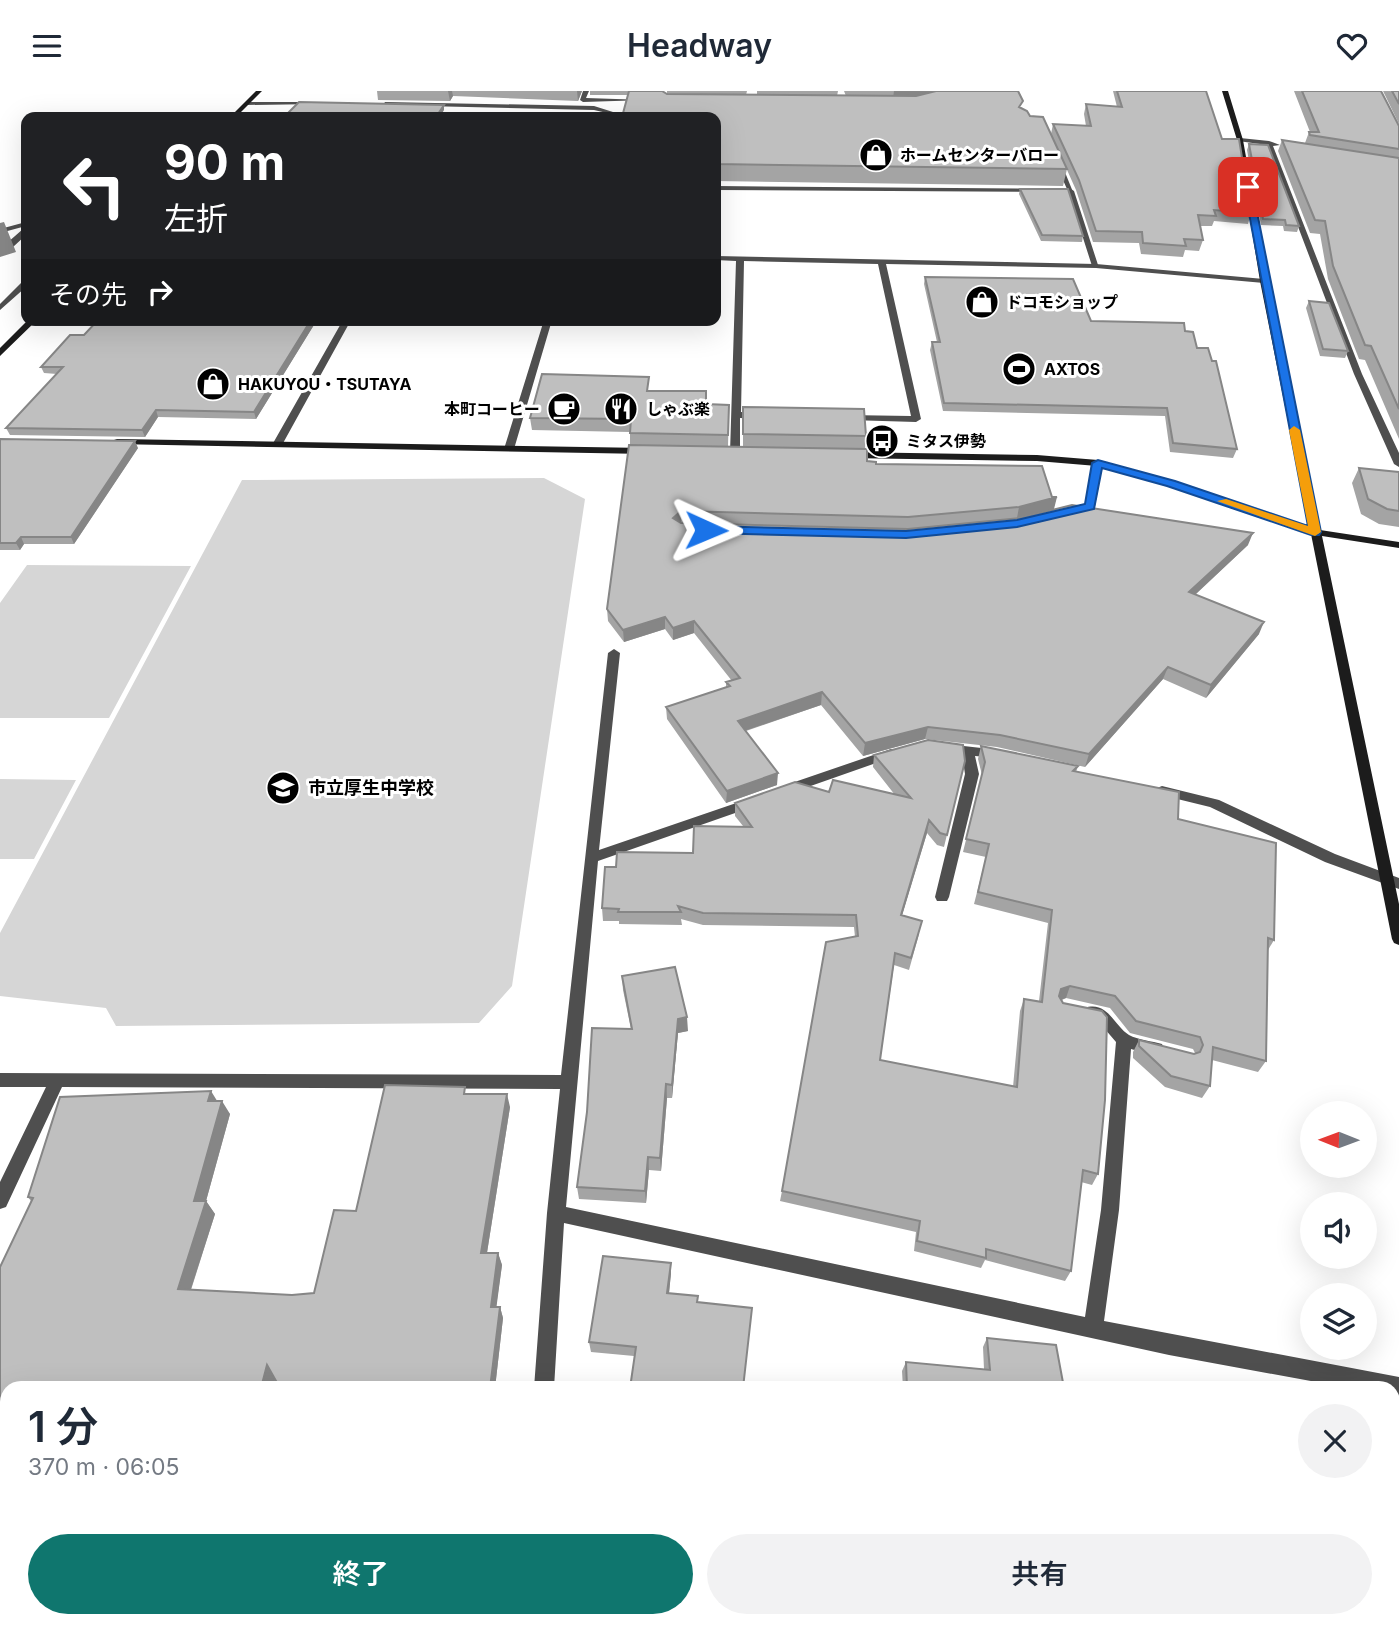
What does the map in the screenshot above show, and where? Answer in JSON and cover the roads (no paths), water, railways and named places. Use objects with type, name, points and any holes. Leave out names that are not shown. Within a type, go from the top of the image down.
[{"type":"street","points":[[238,112],[259,91]]},
{"type":"street","points":[[586,91],[583,100],[648,100]]},
{"type":"street","points":[[1225,91],[1240,140],[1315,532],[1393,882],[1399,939]]},
{"type":"street","points":[[247,103],[327,104]]},
{"type":"street","points":[[380,104],[594,108],[607,112]]},
{"type":"street","points":[[466,112],[470,104]]},
{"type":"street","points":[[1240,140],[1282,146]]},
{"type":"street","points":[[1269,143],[1358,374],[1399,464]]},
{"type":"street","points":[[1055,154],[1096,266]]},
{"type":"street","points":[[721,188],[1070,191]]},
{"type":"street","points":[[0,230],[21,225]]},
{"type":"street","points":[[10,245],[21,235]]},
{"type":"street","points":[[721,258],[1096,266],[1265,281]]},
{"type":"street","points":[[736,453],[740,258]]},
{"type":"street","points":[[832,417],[916,419],[881,260]]},
{"type":"street","points":[[0,308],[21,288]]},
{"type":"street","points":[[0,353],[27,326]]},
{"type":"street","points":[[276,445],[344,326]]},
{"type":"street","points":[[509,449],[546,326]]},
{"type":"street","points":[[735,415],[777,416]]},
{"type":"street","points":[[111,442],[656,451]]},
{"type":"street","points":[[722,453],[749,453]]},
{"type":"street","points":[[831,454],[1037,458],[1098,463],[1171,484],[1315,532],[1399,545]]},
{"type":"street","points":[[1054,515],[1090,506],[1098,463]]},
{"type":"street","points":[[544,1381],[568,1082],[614,653]]},
{"type":"street","points":[[936,747],[1011,757]]},
{"type":"street","points":[[591,858],[903,750]]},
{"type":"street","points":[[942,897],[972,774],[968,750]]},
{"type":"street","points":[[1146,788],[1214,803],[1330,858],[1393,882]]},
{"type":"street","points":[[1078,1010],[1103,1016],[1124,1040],[1173,1053]]},
{"type":"street","points":[[1093,1329],[1110,1210],[1124,1040]]},
{"type":"street","points":[[0,1080],[568,1082]]},
{"type":"street","points":[[0,1201],[57,1081]]},
{"type":"street","points":[[556,1213],[1093,1329],[1367,1381]]},
{"type":"place","name":"ホームセンターバロー","points":[[876,155]]},
{"type":"place","name":"ドコモショップ","points":[[982,302]]},
{"type":"place","name":"AXTOS","points":[[1019,369]]},
{"type":"place","name":"HAKUYOU・TSUTAYA","points":[[213,384]]},
{"type":"place","name":"本町コーヒー","points":[[564,409]]},
{"type":"place","name":"しゃぶ楽","points":[[621,409]]},
{"type":"place","name":"ミタス伊勢","points":[[882,441]]},
{"type":"place","name":"市立厚生中学校","points":[[283,788]]}]
